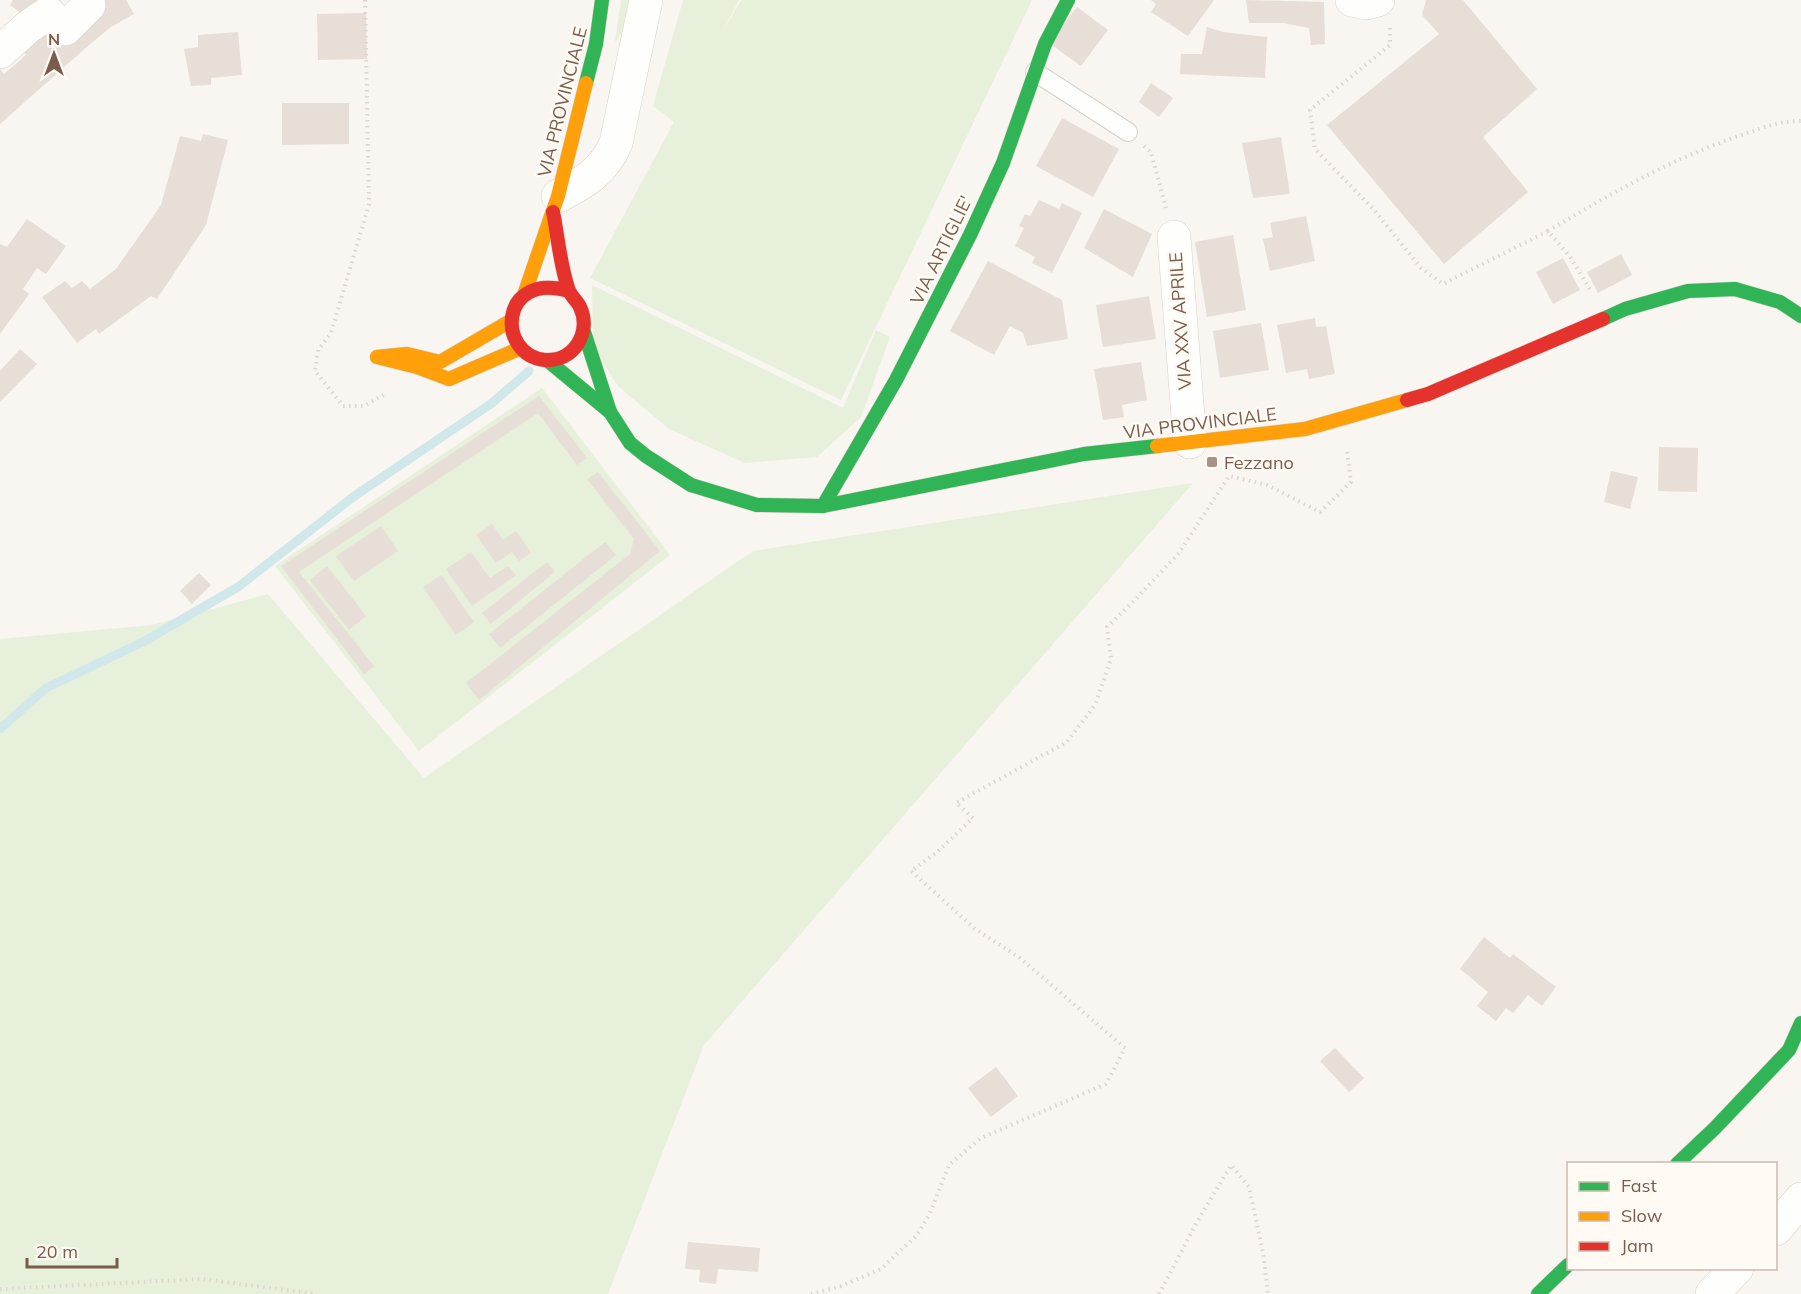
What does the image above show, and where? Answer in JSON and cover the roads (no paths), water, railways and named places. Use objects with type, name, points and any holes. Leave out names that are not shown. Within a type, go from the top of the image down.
[{"type":"main road","name":"VIA PROVINCIALE","points":[[524,295],[555,204],[596,44],[602,0]]},
{"type":"main road","name":"VIA ARTIGLIE'","points":[[823,506],[896,380],[970,236],[1003,162],[1044,44],[1068,0]]},
{"type":"main road","points":[[555,204],[568,291]]},
{"type":"main road","points":[[545,286],[568,291],[583,309],[586,321],[579,344],[571,353],[560,358],[547,360],[534,357],[521,348],[516,341],[512,320],[516,305],[524,295],[545,286]]},
{"type":"main road","name":"VIA PROVINCIALE","points":[[610,412],[630,443],[691,485],[757,505],[823,506],[1084,454],[1305,429],[1428,394],[1625,309],[1688,291],[1735,289],[1780,302],[1801,316]]},
{"type":"main road","points":[[512,320],[440,362],[407,354],[377,357],[417,367],[449,379],[521,348]]},
{"type":"main road","points":[[584,333],[610,412]]},
{"type":"main road","points":[[547,360],[610,412]]},
{"type":"main road","points":[[1679,1162],[1715,1128],[1789,1050],[1801,1023]]},
{"type":"main road","points":[[1538,1294],[1567,1267]]},
{"type":"street","points":[[0,52],[48,13],[65,29],[88,5],[86,0]]},
{"type":"street","points":[[555,204],[609,159],[620,124],[646,0]]},
{"type":"street","points":[[1352,0],[1384,11]]},
{"type":"street","name":"VIA XXV APRILE","points":[[1174,237],[1190,442]]},
{"type":"street","points":[[1777,1228],[1801,1199]]},
{"type":"street","points":[[1712,1294],[1736,1270]]},
{"type":"lane","points":[[1035,72],[1128,132]]},
{"type":"waterway","points":[[0,729],[46,688],[143,642],[238,587],[353,497],[492,403],[529,371]]},
{"type":"place","name":"Fezzano","points":[[1212,462]]}]
